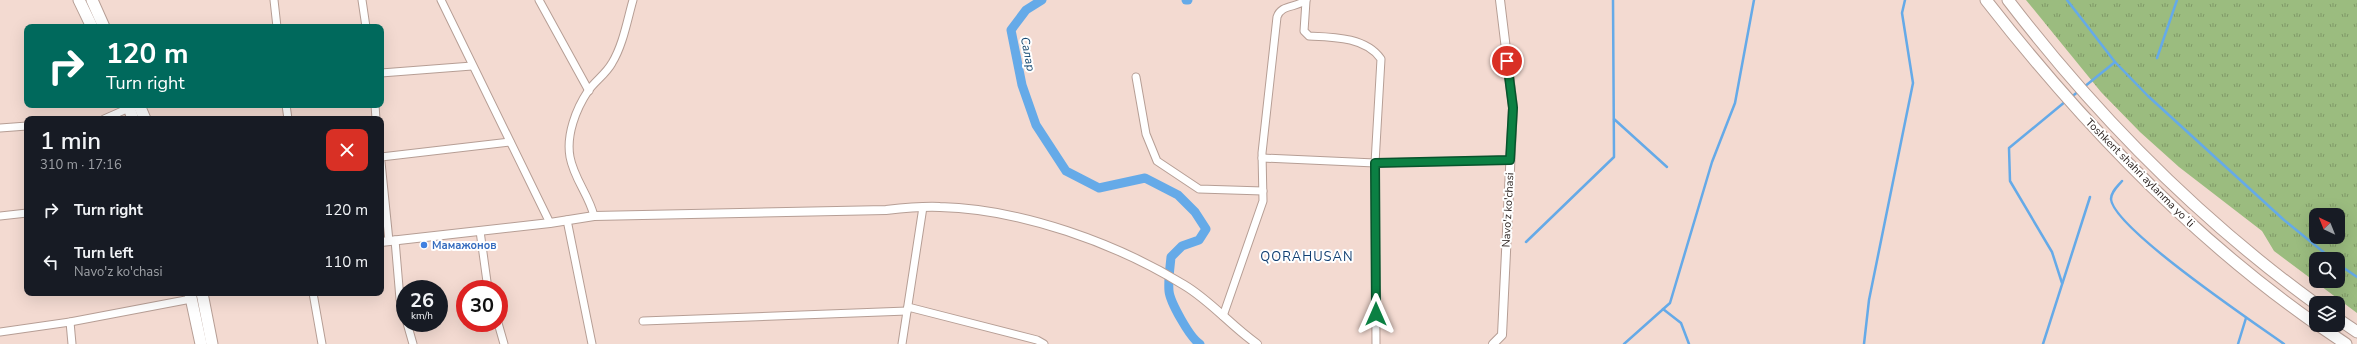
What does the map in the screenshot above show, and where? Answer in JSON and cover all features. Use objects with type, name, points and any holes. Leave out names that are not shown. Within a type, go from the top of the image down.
[{"type":"main road","points":[[79,0],[91,24]]},
{"type":"main road","points":[[92,0],[103,24]]},
{"type":"main road","name":"Toshkent shahri aylanma yoʻli","points":[[1986,0],[2058,90],[2147,183],[2258,282],[2309,318]]},
{"type":"main road","name":"Toshkent shahri aylanma yoʻli","points":[[2008,0],[2071,78],[2159,171],[2234,239],[2309,298]]},
{"type":"main road","points":[[134,108],[142,116]]},
{"type":"main road","points":[[2222,251],[2232,249],[2234,239]]},
{"type":"main road","points":[[190,296],[201,344]]},
{"type":"main road","points":[[203,296],[212,344]]},
{"type":"main road","points":[[2345,324],[2357,332]]},
{"type":"main road","name":"Toshkent shahri aylanma yoʻli","points":[[2329,332],[2346,344]]},
{"type":"street","points":[[274,0],[277,24]]},
{"type":"street","points":[[362,0],[366,24]]},
{"type":"street","points":[[441,0],[550,223]]},
{"type":"street","points":[[539,0],[589,91]]},
{"type":"street","points":[[594,216],[591,204],[572,167],[569,150],[574,122],[589,91],[612,64],[621,44],[633,0]]},
{"type":"street","points":[[1223,316],[1263,201],[1262,158],[1278,12],[1283,8],[1301,4],[1306,0]]},
{"type":"street","points":[[1306,0],[1304,31],[1309,36],[1350,38],[1374,52],[1381,59],[1375,163],[1376,344]]},
{"type":"street","name":"Navo'z ko'chasi","points":[[1500,0],[1513,108],[1502,335]]},
{"type":"street","points":[[384,73],[472,66]]},
{"type":"street","points":[[1136,77],[1146,134],[1157,161],[1199,189],[1263,191]]},
{"type":"street","points":[[110,116],[128,108]]},
{"type":"street","points":[[0,128],[24,126]]},
{"type":"street","points":[[384,158],[510,142]]},
{"type":"street","points":[[1262,158],[1375,163],[1510,160]]},
{"type":"street","points":[[384,196],[388,241],[396,280]]},
{"type":"street","points":[[902,344],[923,207]]},
{"type":"street","points":[[388,241],[550,223],[594,216],[886,210],[923,207],[988,212],[1031,222],[1093,240],[1156,270],[1185,285],[1257,344]]},
{"type":"street","points":[[0,216],[24,213]]},
{"type":"street","points":[[567,220],[592,344]]},
{"type":"street","points":[[480,231],[487,280]]},
{"type":"street","points":[[0,332],[70,322],[190,296]]},
{"type":"street","points":[[314,296],[322,344]]},
{"type":"street","points":[[643,322],[908,309],[1037,340],[1044,344]]},
{"type":"street","points":[[70,322],[72,344]]},
{"type":"street","points":[[411,332],[414,344]]},
{"type":"street","points":[[501,332],[504,344]]},
{"type":"street","points":[[1493,344],[1502,335]]},
{"type":"street","points":[[1502,335],[1502,344]]},
{"type":"green space","points":[[2026,0],[2357,0],[2357,313],[2345,304],[2345,296],[2334,296],[2324,288],[2345,288],[2345,252],[2309,252],[2309,277],[2274,251],[2262,231],[2179,167],[2140,132],[2101,92]]},
{"type":"waterway","name":"Салар","points":[[1042,0],[1026,10],[1011,30],[1022,85],[1036,125],[1066,171],[1099,188],[1145,178],[1178,195],[1195,212],[1206,229],[1199,240],[1182,246],[1171,257],[1169,291],[1181,319],[1191,335],[1200,344]]},
{"type":"waterway","points":[[1526,242],[1614,157],[1613,0]]},
{"type":"waterway","points":[[1624,344],[1670,303],[1712,162],[1735,103],[1754,0]]},
{"type":"waterway","points":[[1864,344],[1869,300],[1913,83],[1902,13],[1905,0]]},
{"type":"waterway","points":[[2067,0],[2115,62],[2148,96],[2284,220],[2323,252]]},
{"type":"waterway","points":[[2157,58],[2177,0]]},
{"type":"waterway","points":[[2084,87],[2115,62]]},
{"type":"waterway","points":[[2070,98],[2079,91]]},
{"type":"waterway","points":[[2062,283],[2052,252],[2010,181],[2009,148],[2066,101]]},
{"type":"waterway","points":[[1614,119],[1667,167]]},
{"type":"waterway","points":[[2122,181],[2113,192],[2111,199],[2118,213],[2135,231],[2159,252],[2217,297],[2284,344]]},
{"type":"waterway","points":[[2043,344],[2090,197]]},
{"type":"waterway","points":[[2345,269],[2357,277]]},
{"type":"waterway","points":[[1663,309],[1681,323],[1689,344]]},
{"type":"waterway","points":[[2238,344],[2246,318]]},
{"type":"place","name":"Мамажонов","points":[[424,245]]},
{"type":"district","name":"QORAHUSAN","points":[[1307,257]]},
{"type":"route","points":[[1376,314],[1375,163],[1510,160],[1513,108],[1507,61]]}]
